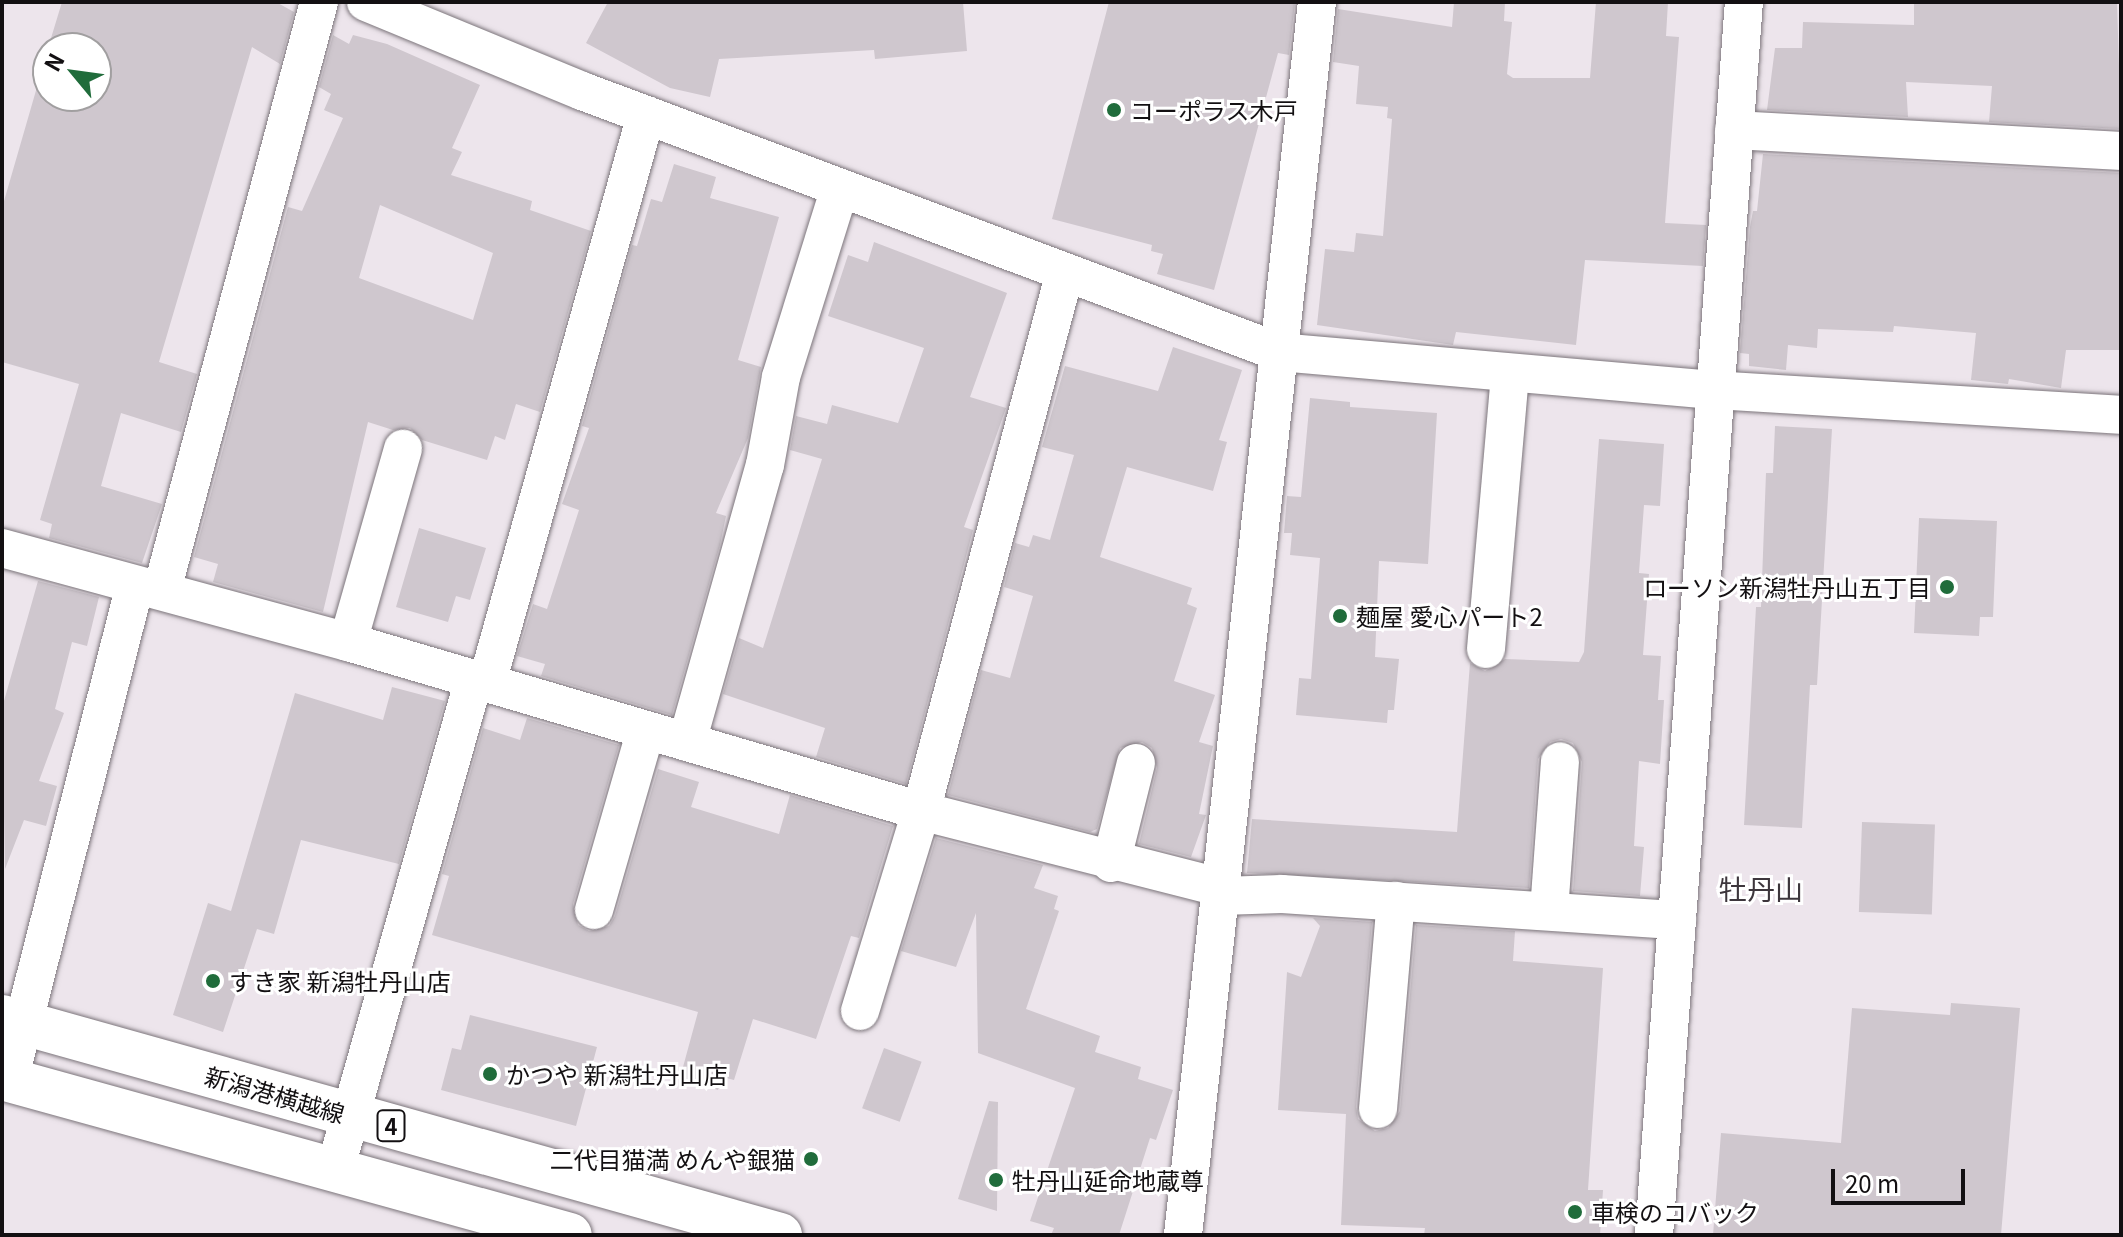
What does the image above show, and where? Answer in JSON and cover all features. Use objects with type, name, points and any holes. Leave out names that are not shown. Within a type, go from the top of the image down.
[{"type":"main road","name":"新潟港横越線","points":[[12,1020],[780,1235]]},
{"type":"main road","name":"4","points":[[5,1079],[570,1235]]},
{"type":"street","points":[[5,1079],[12,1020],[148,587],[319,2]]},
{"type":"street","points":[[366,2],[646,115],[1279,352],[1714,390],[2121,415]]},
{"type":"street","points":[[1183,1235],[1317,2]]},
{"type":"street","points":[[1654,1235],[1744,2]]},
{"type":"street","points":[[335,1170],[646,115]]},
{"type":"street","points":[[1734,130],[2121,151]]},
{"type":"street","points":[[687,742],[765,465],[781,377],[840,188]]},
{"type":"street","points":[[860,1011],[921,811],[1065,272]]},
{"type":"street","points":[[1486,649],[1510,373]]},
{"type":"street","points":[[348,642],[403,449]]},
{"type":"street","points":[[2,548],[348,642],[921,811],[1222,892],[1677,920]]},
{"type":"street","points":[[594,910],[646,730]]},
{"type":"street","points":[[1549,911],[1560,761]]},
{"type":"street","points":[[1111,863],[1136,763]]},
{"type":"street","points":[[1378,1109],[1396,901]]},
{"type":"building","points":[[62,2],[276,2],[294,12],[280,64],[252,47],[159,362],[197,374],[181,432],[121,413],[101,486],[162,504],[142,563],[49,538],[52,524],[40,520],[79,384],[2,362],[2,208],[32,104],[32,112],[112,112],[112,32],[53,32]]},
{"type":"building","points":[[608,2],[963,2],[967,51],[875,59],[874,50],[719,59],[710,97],[670,88],[586,43]]},
{"type":"building","points":[[1109,2],[1295,2],[1289,55],[1278,53],[1214,290],[1157,274],[1163,254],[1151,251],[1152,245],[1052,219]]},
{"type":"building","points":[[1454,2],[1505,2],[1504,21],[1512,22],[1507,74],[1513,78],[1590,78],[1596,2],[1668,2],[1666,36],[1679,37],[1665,223],[1706,225],[1703,266],[1585,260],[1576,345],[1456,332],[1453,345],[1317,325],[1325,249],[1354,252],[1356,233],[1383,236],[1392,119],[1387,118],[1388,107],[1356,104],[1359,66],[1333,62],[1338,9],[1452,27]]},
{"type":"building","points":[[1914,2],[2117,2],[2121,129],[1989,122],[1992,86],[1906,82],[1908,117],[1767,110],[1775,48],[1802,48],[1803,22],[1914,25]]},
{"type":"building","points":[[333,35],[349,44],[353,35],[387,44],[480,85],[452,148],[462,152],[451,175],[532,201],[530,210],[591,231],[540,412],[516,404],[505,440],[495,436],[487,460],[422,440],[410,428],[393,430],[368,422],[323,612],[213,582],[218,564],[194,557],[288,207],[302,211],[343,118],[324,110],[331,94],[319,87]],"holes":[[[380,205],[493,253],[473,320],[359,278]]]},
{"type":"building","points":[[1763,154],[2121,173],[2121,350],[2066,350],[2061,388],[2009,379],[2008,384],[1971,380],[1976,333],[1894,326],[1893,332],[1818,329],[1817,348],[1788,345],[1786,370],[1749,366],[1749,354],[1740,353],[1750,227],[1753,211],[1757,211]]},
{"type":"building","points":[[674,164],[716,177],[710,198],[779,217],[738,360],[761,367],[748,438],[716,513],[726,516],[720,545],[672,715],[541,676],[545,664],[517,656],[533,604],[547,609],[579,510],[562,504],[589,428],[582,426],[632,245],[637,246],[651,199],[662,202]]},
{"type":"building","points":[[874,242],[1007,293],[970,397],[1006,408],[964,527],[973,530],[906,784],[816,757],[825,728],[723,694],[739,638],[763,648],[822,459],[790,450],[796,416],[827,424],[832,405],[898,423],[924,348],[828,316],[848,255],[868,262]]},
{"type":"building","points":[[1173,347],[1242,370],[1219,440],[1227,442],[1213,491],[1127,467],[1100,557],[1192,588],[1187,604],[1197,608],[1174,681],[1215,695],[1199,742],[1213,746],[1199,814],[1206,815],[1191,857],[1139,844],[1157,768],[1152,748],[1142,742],[1120,748],[1097,829],[1090,832],[948,795],[981,670],[1010,678],[1033,596],[1004,587],[1015,543],[1029,547],[1033,535],[1050,540],[1074,455],[1042,447],[1065,366],[1158,391]]},
{"type":"building","points":[[1310,398],[1350,402],[1350,407],[1437,413],[1428,564],[1379,561],[1375,657],[1399,659],[1394,710],[1388,710],[1387,723],[1296,715],[1299,678],[1311,679],[1320,558],[1290,555],[1292,533],[1284,533],[1287,496],[1301,497]]},
{"type":"building","points":[[1775,426],[1832,429],[1817,685],[1810,685],[1802,828],[1744,825],[1756,607],[1761,607],[1766,473],[1773,473]]},
{"type":"building","points":[[1599,439],[1664,444],[1660,506],[1644,505],[1639,573],[1649,574],[1643,655],[1661,656],[1658,700],[1664,700],[1660,764],[1639,761],[1634,846],[1644,847],[1640,896],[1573,891],[1582,762],[1573,743],[1561,739],[1550,742],[1538,759],[1529,888],[1247,873],[1252,819],[1457,832],[1470,663],[1485,671],[1505,659],[1579,662],[1584,652]]},
{"type":"building","points":[[1919,518],[1997,521],[1993,617],[1980,617],[1979,636],[1914,633]]},
{"type":"building","points":[[419,528],[486,548],[470,600],[456,596],[448,622],[396,607]]},
{"type":"building","points":[[38,581],[99,597],[87,646],[72,642],[55,709],[64,713],[39,781],[57,786],[46,826],[24,820],[5,869],[2,708]]},
{"type":"building","points":[[392,687],[445,701],[399,864],[301,840],[274,934],[257,929],[223,1032],[173,1015],[208,903],[231,911],[295,693],[383,720]]},
{"type":"building","points":[[527,718],[619,745],[573,904],[578,925],[589,931],[609,926],[615,916],[658,769],[699,782],[691,807],[779,834],[790,795],[893,826],[859,938],[851,936],[816,1039],[753,1019],[734,1080],[722,1077],[718,1090],[680,1078],[698,1012],[432,935],[449,876],[442,874],[483,728],[520,740]]},
{"type":"building","points":[[1862,822],[1935,825],[1932,914],[1859,912]]},
{"type":"building","points":[[936,838],[1043,865],[1034,888],[1058,896],[1054,909],[1059,911],[1026,1009],[1100,1036],[1095,1052],[1141,1067],[1138,1079],[1173,1090],[1156,1140],[1150,1138],[1119,1235],[1051,1235],[1054,1228],[1030,1221],[1075,1088],[978,1053],[976,913],[956,967],[901,951]]},
{"type":"building","points":[[1313,918],[1372,922],[1356,1107],[1358,1119],[1375,1131],[1388,1128],[1400,1111],[1416,925],[1515,931],[1513,961],[1603,968],[1588,1190],[1603,1190],[1600,1235],[1424,1235],[1425,1228],[1341,1225],[1346,1114],[1278,1110],[1287,972],[1301,977],[1320,926]]},
{"type":"building","points":[[1951,1003],[2020,1008],[2001,1235],[1713,1235],[1721,1133],[1841,1143],[1852,1008],[1950,1015]]},
{"type":"building","points":[[470,1015],[597,1047],[576,1126],[441,1090],[452,1048],[461,1050]]},
{"type":"building","points":[[884,1048],[922,1062],[900,1122],[862,1108]]},
{"type":"building","points":[[989,1101],[998,1102],[997,1211],[958,1199]]},
{"type":"place","name":"コーポラス木戸","points":[[1114,110]]},
{"type":"place","name":"ローソン新潟牡丹山五丁目","points":[[1947,587]]},
{"type":"place","name":"麺屋 愛心パート2","points":[[1340,616]]},
{"type":"place","name":"すき家 新潟牡丹山店","points":[[213,981]]},
{"type":"place","name":"かつや 新潟牡丹山店","points":[[490,1074]]},
{"type":"place","name":"二代目猫満 めんや銀猫","points":[[811,1159]]},
{"type":"place","name":"牡丹山延命地蔵尊","points":[[996,1180]]},
{"type":"place","name":"車検のコバック","points":[[1575,1212]]},
{"type":"district","name":"牡丹山","points":[[1761,888]]}]
